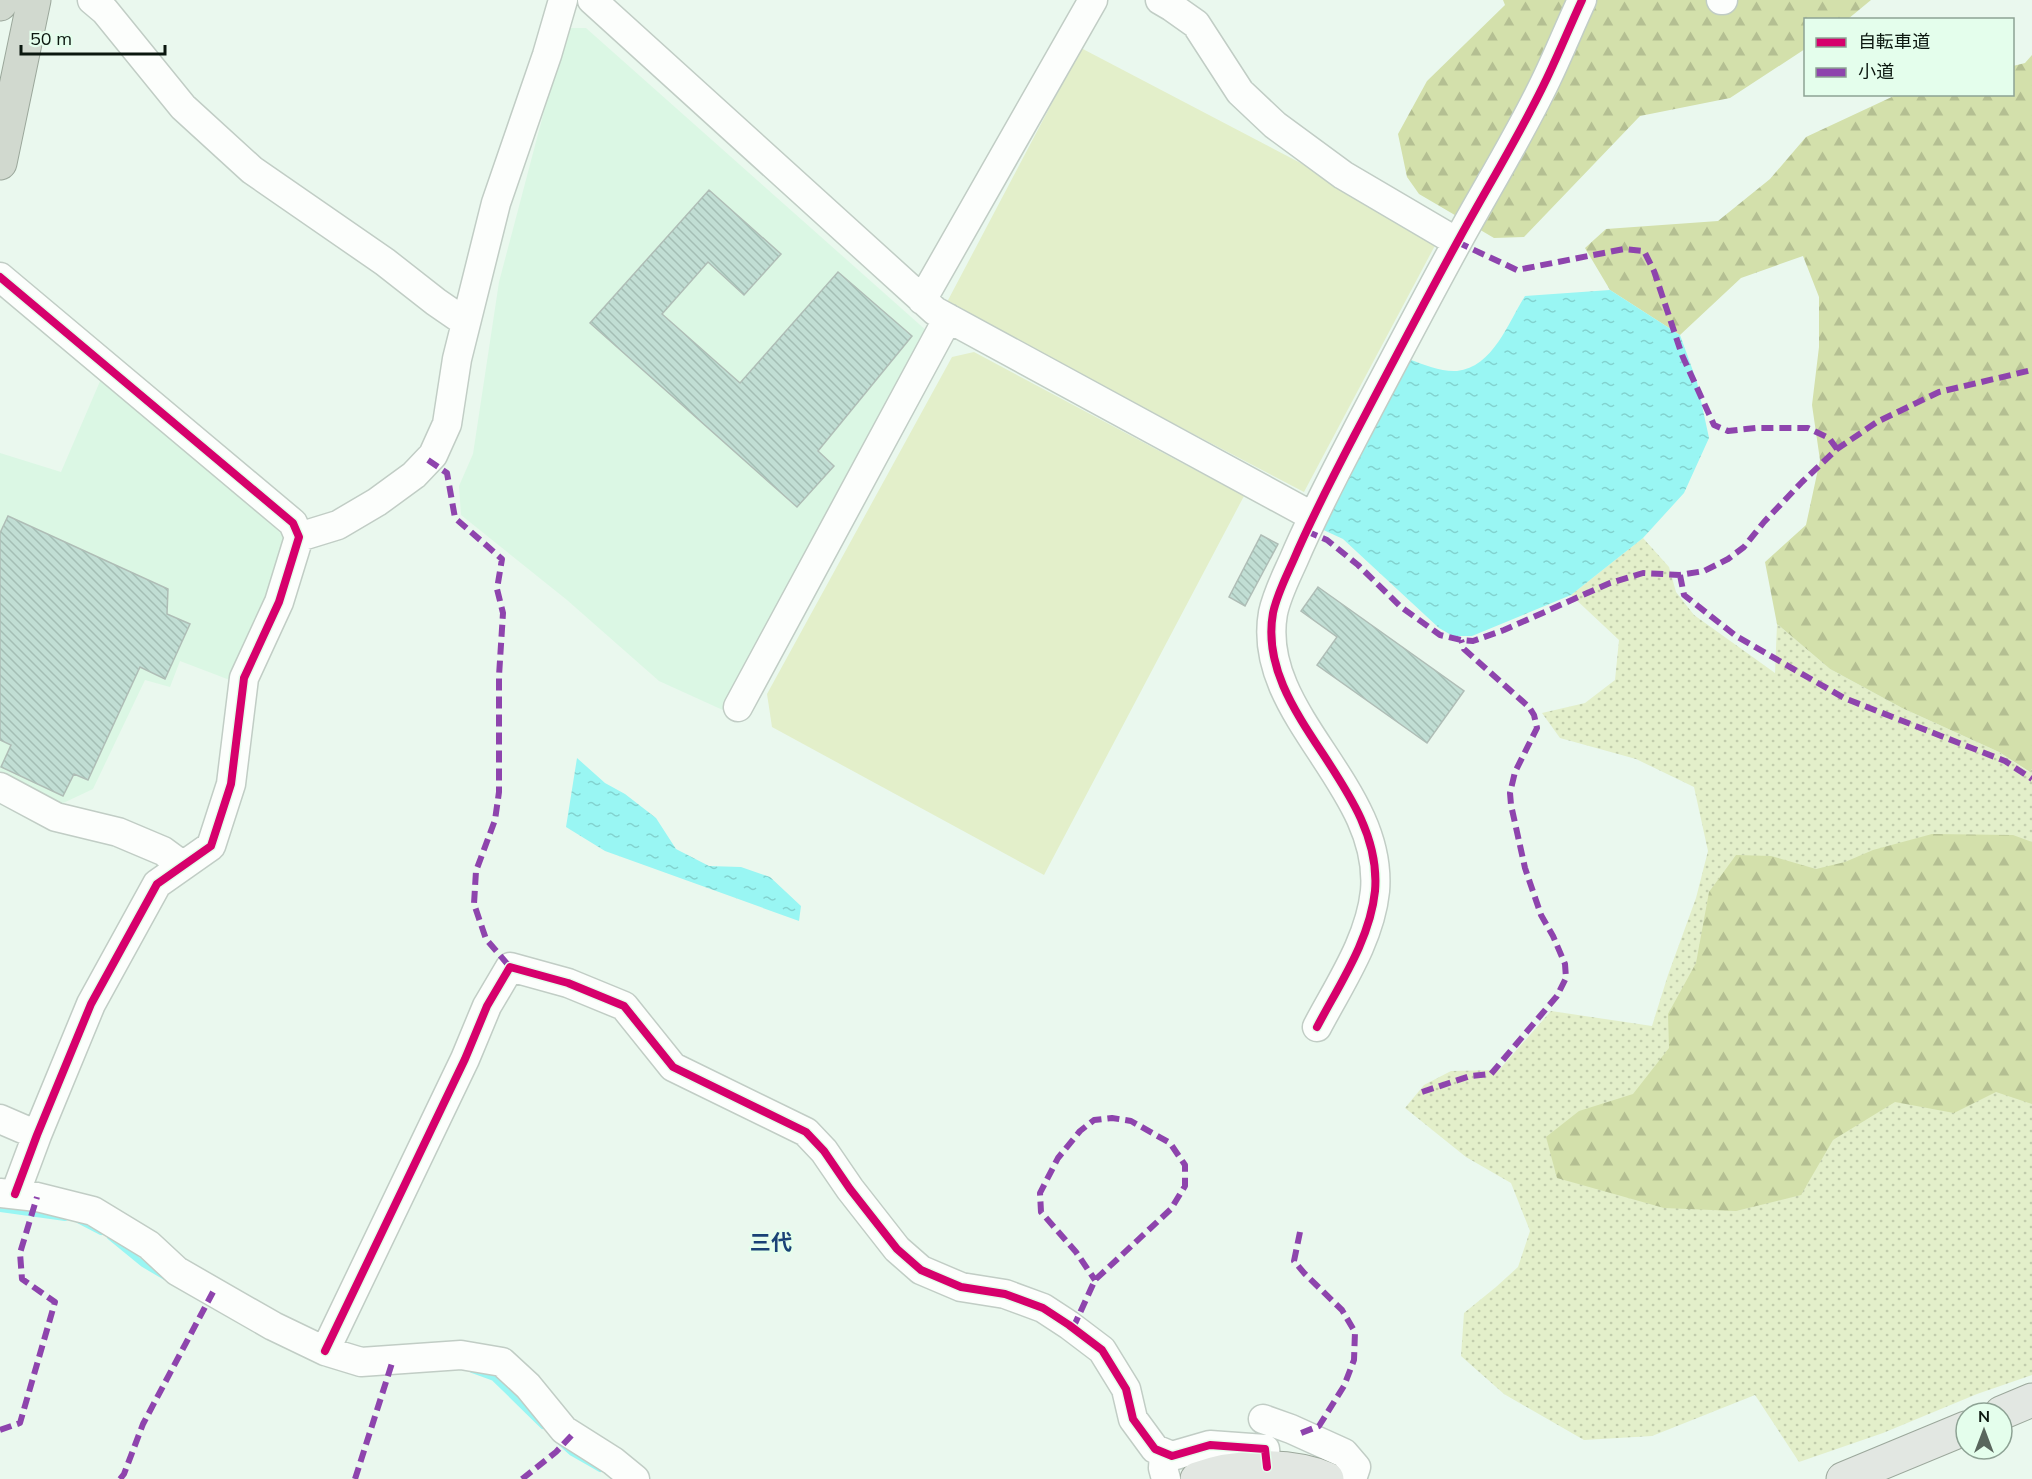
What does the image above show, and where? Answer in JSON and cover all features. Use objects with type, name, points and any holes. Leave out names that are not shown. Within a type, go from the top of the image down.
[{"type":"highway","points":[[0,163],[34,0]]},
{"type":"main road","points":[[2014,1408],[2032,1400]]},
{"type":"main road","points":[[1843,1479],[1954,1433]]},
{"type":"main road","points":[[1197,1479],[1266,1458],[1327,1479]]},
{"type":"street","points":[[92,0],[105,11],[183,107],[252,170],[385,262],[465,322]]},
{"type":"street","points":[[299,537],[338,525],[377,502],[414,476],[433,455],[447,424],[465,322],[496,203],[547,55],[563,0]]},
{"type":"street","points":[[592,0],[934,311],[1312,516]]},
{"type":"street","points":[[922,300],[1093,0]]},
{"type":"street","points":[[1160,0],[1196,24],[1240,92],[1275,125],[1343,175],[1457,242]]},
{"type":"street","points":[[1317,1027],[1358,949],[1369,921],[1375,891],[1374,861],[1367,833],[1357,809],[1284,690],[1274,661],[1273,615],[1278,596],[1312,516],[1457,242],[1546,80],[1582,0]]},
{"type":"street","points":[[3,287],[293,523],[299,537],[279,602],[244,678],[231,784],[211,846],[156,885],[96,994],[37,1135],[8,1193],[93,1211],[149,1245],[177,1271],[273,1326],[326,1351],[361,1362],[461,1355],[502,1362],[528,1386],[564,1430],[613,1461],[635,1479]]},
{"type":"street","points":[[738,707],[948,318]]},
{"type":"street","points":[[0,787],[57,817],[118,832],[154,847],[182,865]]},
{"type":"street","points":[[326,1351],[460,1069],[487,1006],[510,967],[568,984],[624,1006],[673,1067],[806,1132],[824,1151],[850,1189],[897,1249],[921,1270],[961,1287],[1005,1294],[1043,1308],[1102,1350],[1126,1389],[1133,1419],[1165,1466],[1172,1456],[1210,1445],[1266,1458],[1301,1433]]},
{"type":"street","points":[[0,1119],[37,1135]]},
{"type":"street","points":[[1263,1419],[1344,1453],[1356,1467],[1352,1479]]},
{"type":"shaded area","points":[[566,28],[586,28],[928,332],[725,711],[659,681],[567,600],[461,515],[459,486],[473,454],[499,282]]},
{"type":"shaded area","points":[[1081,48],[1440,236],[1304,492],[946,304]]},
{"type":"shaded area","points":[[974,352],[1244,496],[1044,875],[772,727],[767,694],[952,357]]},
{"type":"shaded area","points":[[104,372],[290,540],[235,682],[180,661],[170,687],[145,680],[93,789],[59,805],[0,771],[0,453],[61,472]]},
{"type":"shaded area","points":[[1643,538],[1669,567],[1676,592],[1694,615],[1775,673],[1777,624],[1830,669],[1902,708],[1999,752],[2029,772],[2032,769],[2032,1375],[1960,1401],[1954,1401],[1954,1404],[1883,1433],[1799,1462],[1755,1395],[1652,1436],[1584,1440],[1504,1394],[1461,1356],[1464,1313],[1518,1267],[1530,1231],[1511,1183],[1466,1157],[1405,1108],[1424,1085],[1451,1071],[1499,1070],[1551,1011],[1652,1026],[1696,898],[1708,851],[1694,787],[1636,759],[1560,738],[1542,713],[1585,703],[1615,680],[1619,640],[1571,595]]},
{"type":"green space","points":[[1503,0],[1871,0],[1849,18],[1804,18],[1804,50],[1730,98],[1640,116],[1524,237],[1494,238],[1419,194],[1407,177],[1398,134],[1427,81],[1505,5]]},
{"type":"green space","points":[[2032,55],[2032,769],[2030,772],[1999,752],[1902,708],[1830,669],[1777,624],[1765,562],[1806,525],[1820,460],[1812,405],[1819,347],[1819,297],[1803,256],[1741,278],[1680,335],[1610,290],[1585,248],[1606,229],[1718,221],[1770,179],[1806,137],[1894,96],[2014,96],[2014,66],[2025,63]]},
{"type":"green space","points":[[1932,834],[2013,835],[2032,842],[2032,1104],[1996,1092],[1954,1113],[1895,1102],[1833,1140],[1801,1195],[1736,1211],[1664,1208],[1557,1178],[1546,1137],[1579,1111],[1633,1094],[1669,1048],[1668,1014],[1696,963],[1709,892],[1736,855],[1771,856],[1816,869]]},
{"type":"water","points":[[1610,290],[1680,335],[1697,382],[1709,438],[1684,493],[1643,538],[1571,595],[1472,636],[1453,636],[1439,628],[1343,539],[1317,527],[1406,350],[1411,360],[1433,368],[1457,371],[1470,368],[1490,353],[1506,331],[1525,296]]},
{"type":"water","points":[[577,758],[605,783],[625,794],[656,818],[676,849],[709,866],[741,867],[770,877],[801,906],[799,921],[605,851],[566,827]]},
{"type":"building","points":[[709,190],[781,254],[744,295],[708,262],[662,314],[740,383],[838,272],[912,336],[818,451],[834,466],[797,507],[590,323]]},
{"type":"building","points":[[8,516],[168,589],[167,614],[190,624],[165,679],[140,667],[88,780],[74,774],[63,796],[1,767],[11,745],[0,740],[0,533]]},
{"type":"building","points":[[1261,535],[1278,544],[1245,606],[1229,597]]},
{"type":"building","points":[[1318,587],[1464,691],[1427,743],[1317,665],[1337,637],[1301,611]]},
{"type":"waterway","points":[[0,1209],[65,1218]]},
{"type":"waterway","points":[[78,1220],[101,1232]]},
{"type":"waterway","points":[[110,1237],[143,1264],[165,1277]]},
{"type":"waterway","points":[[472,1370],[494,1378],[543,1426]]},
{"type":"waterway","points":[[561,1443],[572,1453],[600,1469]]},
{"type":"marked path","points":[[1457,242],[1517,270],[1624,249],[1644,251],[1654,271],[1682,355],[1714,425],[1728,431],[1756,428],[1808,428],[1829,438],[1837,449]]},
{"type":"marked path","points":[[1306,531],[1327,540],[1358,565],[1401,607],[1440,635],[1473,641],[1504,630],[1610,583],[1643,573],[1680,575],[1704,571],[1728,559],[1744,547],[1764,522],[1837,449],[1877,422],[1939,392],[2032,370]]},
{"type":"marked path","points":[[428,460],[447,473],[455,518],[502,559],[497,589],[503,613],[499,676],[499,792],[495,820],[476,871],[474,904],[486,939],[510,967]]},
{"type":"marked path","points":[[1680,575],[1684,595],[1736,636],[1844,698],[2005,761],[2032,779]]},
{"type":"marked path","points":[[1422,1092],[1470,1076],[1491,1074],[1557,996],[1566,978],[1565,964],[1541,915],[1525,868],[1511,805],[1510,793],[1515,772],[1537,728],[1534,715],[1529,707],[1464,649],[1461,640]]},
{"type":"marked path","points":[[1073,1328],[1095,1280],[1171,1209],[1185,1186],[1185,1165],[1170,1143],[1131,1121],[1112,1118],[1094,1120],[1080,1131],[1058,1158],[1040,1193],[1041,1212],[1076,1252],[1095,1280]]},
{"type":"marked path","points":[[0,1430],[20,1423],[55,1302],[22,1279],[20,1253],[37,1197]]},
{"type":"marked path","points":[[1300,1232],[1294,1261],[1342,1310],[1355,1332],[1354,1360],[1344,1386],[1319,1426],[1301,1433]]},
{"type":"marked path","points":[[120,1479],[143,1424],[213,1292]]},
{"type":"marked path","points":[[355,1479],[393,1360]]},
{"type":"marked path","points":[[522,1479],[556,1452],[572,1435]]},
{"type":"cycle path","points":[[1317,1027],[1352,962],[1367,927],[1375,891],[1372,853],[1360,817],[1300,718],[1283,684],[1273,650],[1273,613],[1279,592],[1326,490],[1434,284],[1526,119],[1582,0]]},
{"type":"cycle path","points":[[0,277],[293,523],[299,537],[279,602],[244,678],[231,784],[211,846],[157,884],[91,1004],[15,1194]]},
{"type":"cycle path","points":[[325,1351],[465,1059],[487,1006],[510,967],[568,983],[624,1006],[673,1067],[806,1132],[824,1151],[850,1189],[897,1249],[921,1270],[961,1287],[1005,1294],[1043,1308],[1069,1325],[1102,1350],[1126,1389],[1133,1419],[1155,1449],[1172,1456],[1210,1445],[1265,1449],[1267,1467]]},
{"type":"district","name":"三代","points":[[771,1243]]}]
